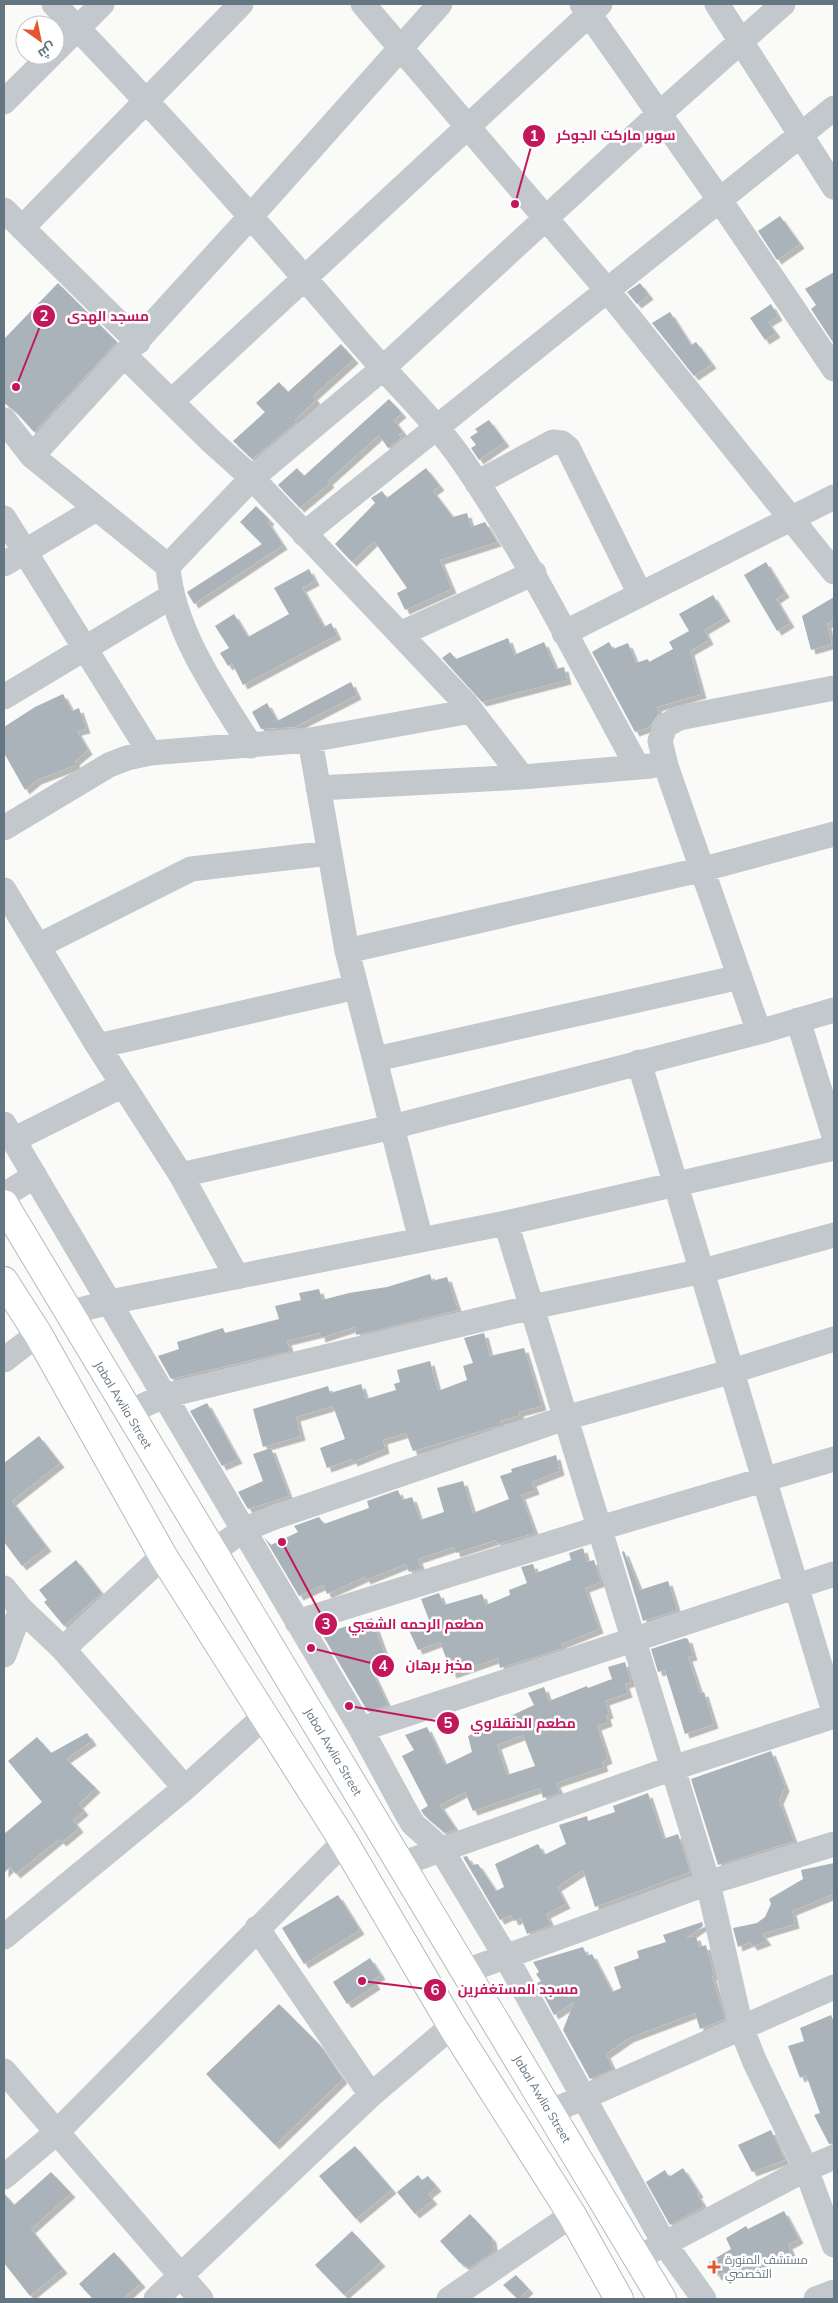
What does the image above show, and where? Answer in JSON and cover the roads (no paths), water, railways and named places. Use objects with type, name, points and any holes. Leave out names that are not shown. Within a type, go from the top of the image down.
[{"type":"main road","name":"Jabal Awlia Street","points":[[4,1204],[466,1971],[636,2260],[662,2299]]},
{"type":"main road","points":[[4,1281],[38,1334],[164,1556],[344,1842],[452,2026],[572,2215],[619,2299]]},
{"type":"street","points":[[54,4],[146,100],[251,216],[382,369],[436,428],[477,483],[534,573],[564,633],[637,766]]},
{"type":"street","points":[[65,41],[102,4]]},
{"type":"street","points":[[22,228],[241,4]]},
{"type":"street","points":[[362,4],[607,290],[834,572]]},
{"type":"street","points":[[32,456],[132,349],[440,4]]},
{"type":"street","points":[[716,4],[834,187]]},
{"type":"street","points":[[168,566],[252,478],[382,369],[658,114],[783,4]]},
{"type":"street","points":[[172,401],[468,128],[591,7],[658,114],[719,199],[834,369]]},
{"type":"street","points":[[4,102],[41,65]]},
{"type":"street","points":[[304,534],[834,108]]},
{"type":"street","points":[[4,210],[132,349],[172,401],[211,441],[252,478],[471,711],[522,777]]},
{"type":"street","points":[[4,420],[32,456],[168,566],[172,596],[192,644],[214,688],[251,746]]},
{"type":"street","points":[[477,483],[553,442],[562,443],[568,448],[640,594]]},
{"type":"street","points":[[564,633],[834,497]]},
{"type":"street","points":[[4,564],[96,509]]},
{"type":"street","points":[[4,518],[150,753]]},
{"type":"street","points":[[400,634],[534,573]]},
{"type":"street","points":[[4,697],[84,647],[172,596]]},
{"type":"street","points":[[759,1032],[704,869],[666,766],[660,741],[665,726],[679,718],[834,688]]},
{"type":"street","points":[[4,828],[109,765],[127,758],[150,753],[310,740],[471,711]]},
{"type":"street","points":[[310,740],[347,951],[421,1240]]},
{"type":"street","points":[[318,788],[522,777],[637,766],[666,766]]},
{"type":"street","points":[[347,951],[704,869],[834,834]]},
{"type":"street","points":[[38,946],[191,869],[330,853]]},
{"type":"street","points":[[4,890],[98,1046],[182,1175],[237,1278]]},
{"type":"street","points":[[376,1060],[740,977]]},
{"type":"street","points":[[98,1046],[356,987]]},
{"type":"street","points":[[182,1175],[392,1127],[759,1032],[834,1010]]},
{"type":"street","points":[[798,1020],[834,1136]]},
{"type":"street","points":[[639,1062],[834,1712]]},
{"type":"street","points":[[123,1085],[9,1132],[361,1729],[413,1824],[441,1849],[506,1957],[664,2243],[704,2299]]},
{"type":"street","points":[[68,1313],[110,1302],[506,1223],[676,1186],[834,1148]]},
{"type":"street","points":[[4,1195],[35,1176]]},
{"type":"street","points":[[506,1223],[708,1883],[742,2027],[754,2060],[806,2169],[834,2245]]},
{"type":"street","points":[[129,1412],[164,1396],[532,1308],[703,1271],[834,1235]]},
{"type":"street","points":[[4,1360],[38,1334]]},
{"type":"street","points":[[213,1552],[243,1530],[275,1517],[565,1418],[733,1372],[834,1339]]},
{"type":"street","points":[[297,1622],[600,1528],[834,1460]]},
{"type":"street","points":[[63,1649],[164,1556]]},
{"type":"street","points":[[361,1729],[834,1574]]},
{"type":"street","points":[[4,1588],[21,1609],[63,1649],[186,1788]]},
{"type":"street","points":[[4,1655],[21,1609]]},
{"type":"street","points":[[295,1690],[326,1670]]},
{"type":"street","points":[[4,1937],[186,1788],[265,1716]]},
{"type":"street","points":[[401,1864],[673,1768],[834,1716]]},
{"type":"street","points":[[4,2177],[56,2133],[344,1842]]},
{"type":"street","points":[[466,1971],[708,1883],[834,1844]]},
{"type":"street","points":[[257,1928],[371,2095]]},
{"type":"street","points":[[550,2112],[834,1987]]},
{"type":"street","points":[[156,2299],[371,2095],[452,2026]]},
{"type":"street","points":[[4,2072],[201,2299]]},
{"type":"street","points":[[636,2260],[664,2243],[806,2169],[834,2157]]},
{"type":"street","points":[[450,2299],[572,2215]]},
{"type":"street","points":[[816,2299],[834,2292]]},
{"type":"place","name":"سوبر ماركت الجوكر","points":[[515,204]]},
{"type":"place","name":"مسجد الهدى","points":[[16,387]]},
{"type":"place","name":"مطعم الرحمه الشعبي","points":[[282,1542]]},
{"type":"place","name":"مخبز برهان","points":[[311,1648]]},
{"type":"place","name":"مطعم الدنقلاوي","points":[[349,1706]]},
{"type":"place","name":"مسجد المستغفرين","points":[[362,1981]]},
{"type":"place","name":"مستشف المنورة التخصصي","points":[[714,2267]]}]
